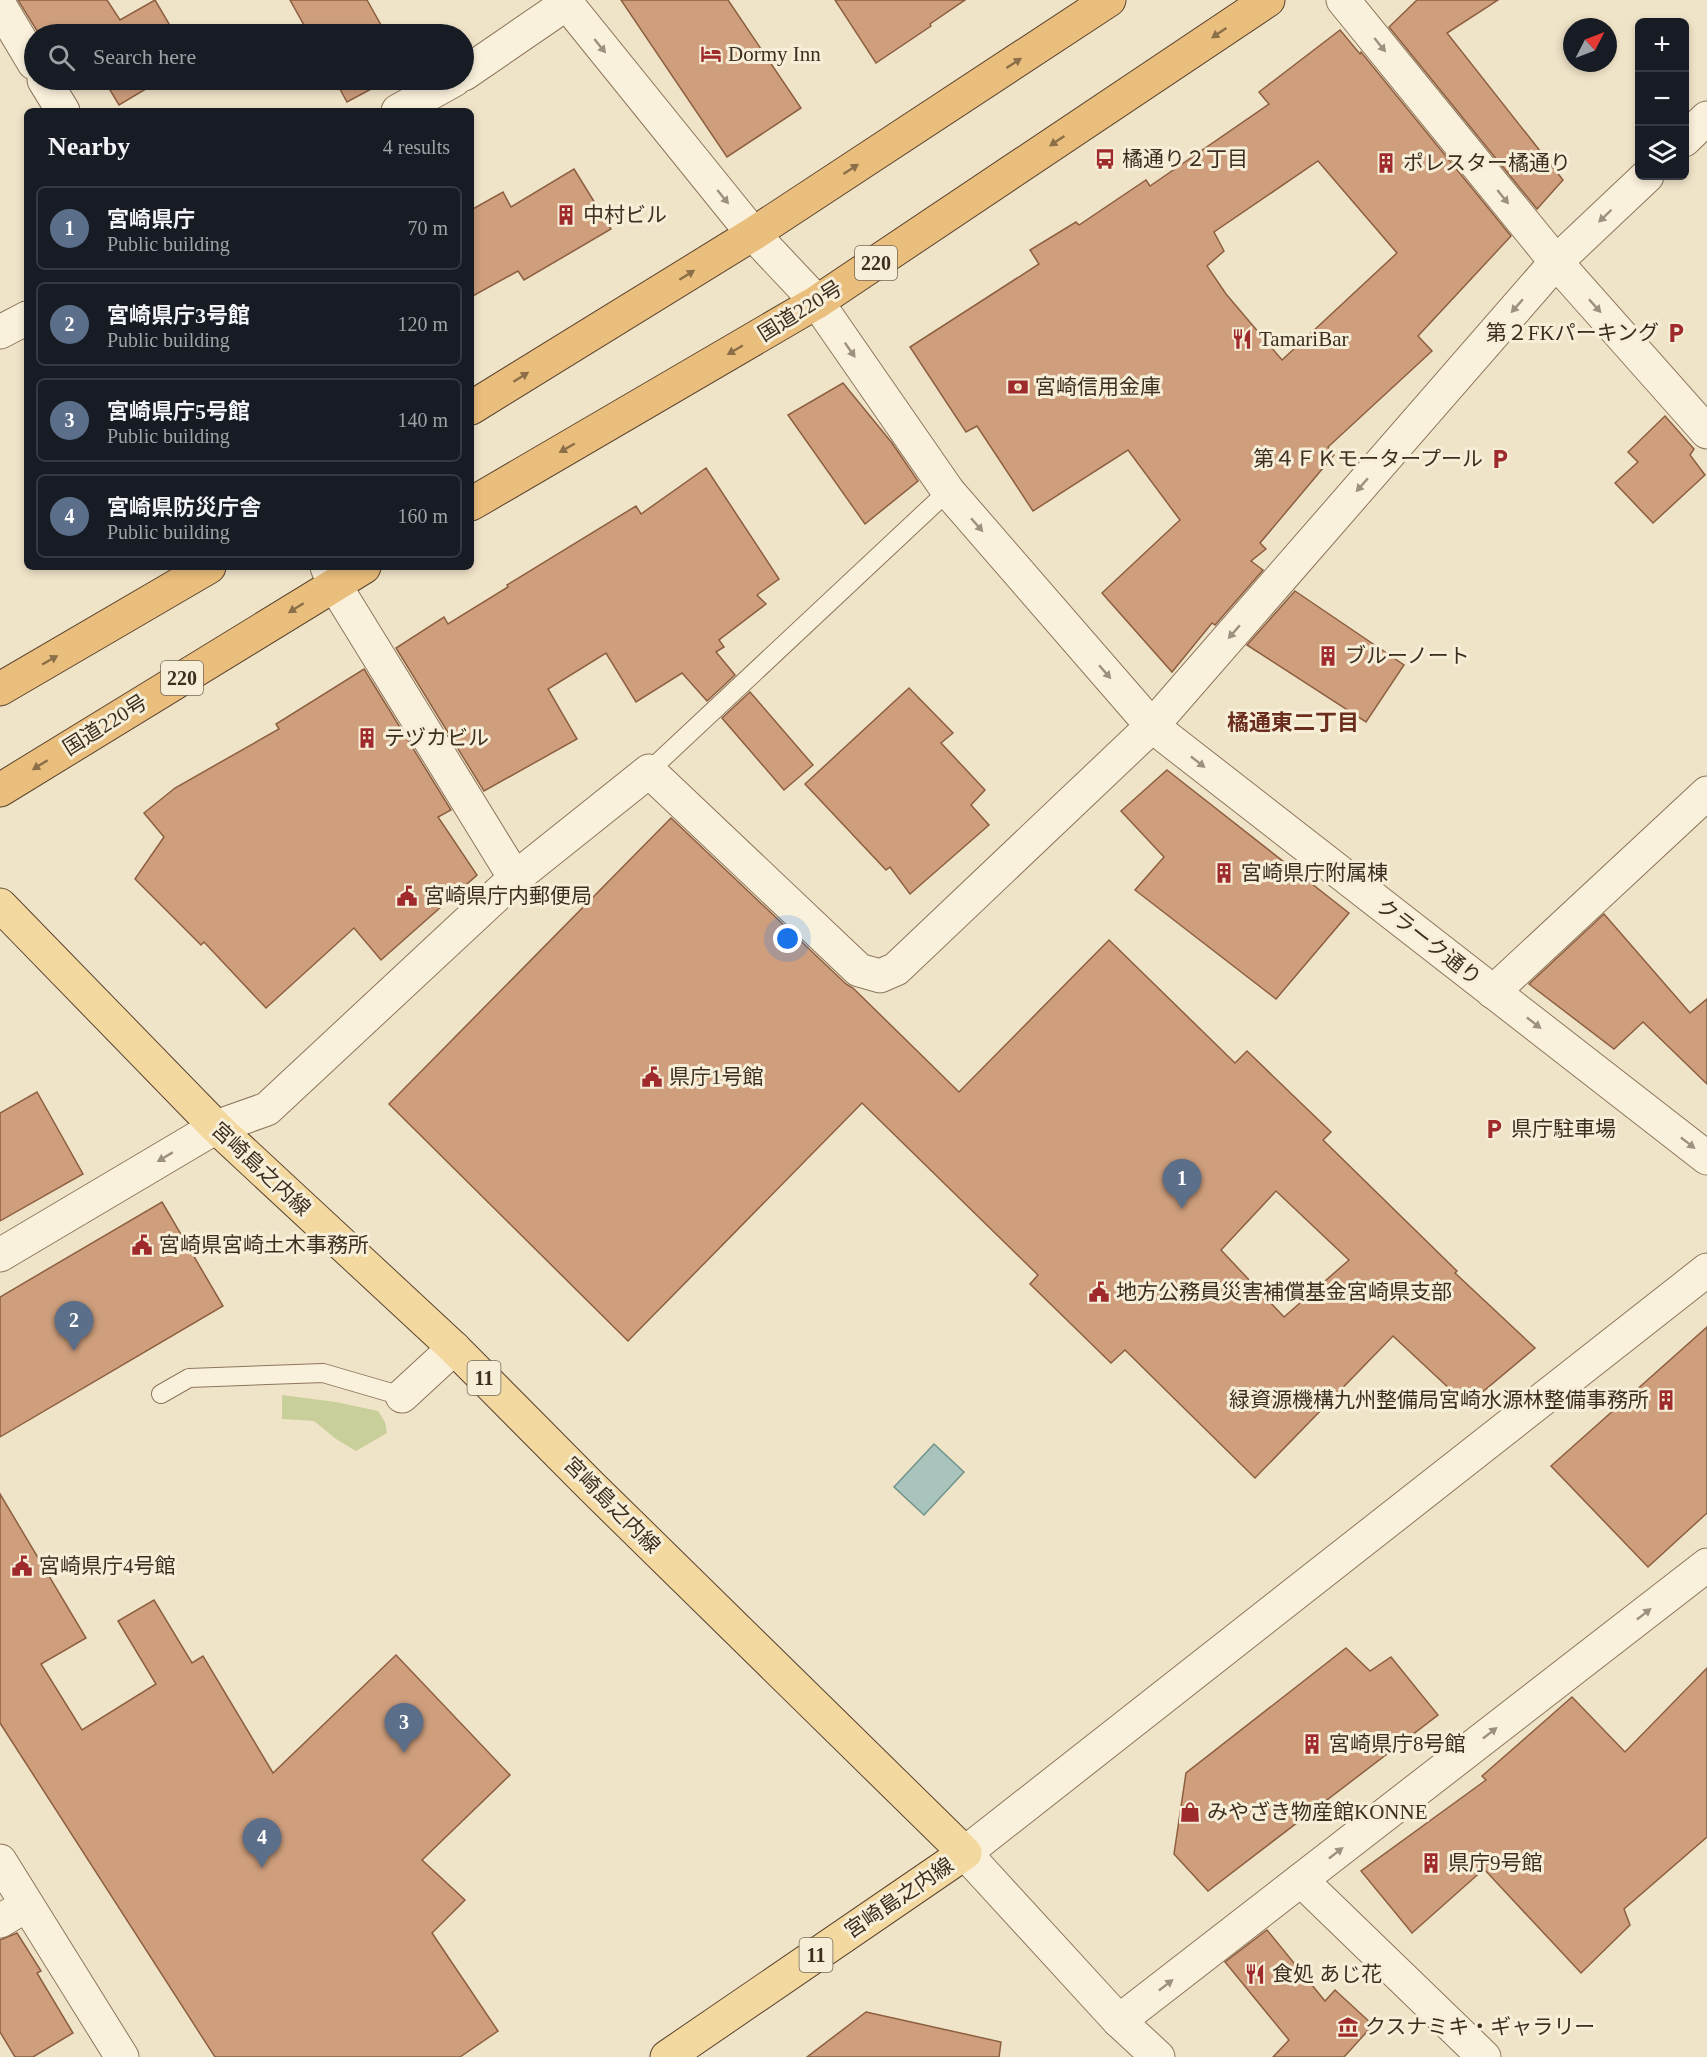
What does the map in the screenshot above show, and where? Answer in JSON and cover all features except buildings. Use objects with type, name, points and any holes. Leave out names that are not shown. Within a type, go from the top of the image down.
[{"type":"highway","points":[[474,406],[753,234],[1109,0]]},
{"type":"highway","name":"国道220号","points":[[474,502],[816,302],[1268,0]]},
{"type":"highway","points":[[0,689],[204,570]]},
{"type":"highway","name":"国道220号","points":[[0,790],[331,576],[353,570]]},
{"type":"main road","name":"宮崎島之内線","points":[[0,905],[216,1127],[454,1348],[590,1485],[965,1853],[667,2057]]},
{"type":"street","points":[[1344,0],[1556,262],[1707,432]]},
{"type":"street","name":"クラーク通り","points":[[565,2],[753,234],[816,302],[948,491],[1152,726],[1707,1158]]},
{"type":"street","points":[[474,67],[565,2]]},
{"type":"street","points":[[0,6],[24,46]]},
{"type":"street","points":[[50,90],[61,108]]},
{"type":"street","points":[[404,108],[436,90]]},
{"type":"street","points":[[1689,135],[1707,118]]},
{"type":"street","points":[[0,1255],[216,1127],[267,1109],[515,878],[648,771],[859,970],[880,976],[896,969],[1152,726],[1556,262],[1643,180]]},
{"type":"street","points":[[0,332],[24,320]]},
{"type":"street","points":[[331,576],[515,878]]},
{"type":"street","points":[[1493,992],[1707,793]]},
{"type":"street","points":[[1158,2057],[1119,2021],[965,1853],[1707,1270]]},
{"type":"street","points":[[402,1396],[454,1348]]},
{"type":"street","points":[[1119,2021],[1707,1565]]},
{"type":"street","points":[[0,1861],[14,1913],[122,2057]]},
{"type":"street","points":[[1301,1880],[1484,2057]]},
{"type":"lane","points":[[648,771],[948,491]]},
{"type":"lane","points":[[161,1394],[189,1378],[323,1373],[402,1396]]},
{"type":"green space","points":[[282,1395],[336,1402],[378,1411],[385,1422],[387,1433],[356,1451],[336,1439],[314,1421],[282,1419]]},
{"type":"water","points":[[934,1444],[964,1472],[924,1515],[894,1487]]},
{"type":"place","name":"Dormy Inn","points":[[711,54]]},
{"type":"place","name":"橘通り２丁目","points":[[1105,159]]},
{"type":"place","name":"ポレスター橘通り","points":[[1386,163]]},
{"type":"place","name":"中村ビル","points":[[566,215]]},
{"type":"place","name":"第２FKパーキング","points":[[1676,333]]},
{"type":"place","name":"TamariBar","points":[[1242,339]]},
{"type":"place","name":"宮崎信用金庫","points":[[1018,387]]},
{"type":"place","name":"第４ＦＫモータープール","points":[[1500,459]]},
{"type":"place","name":"ブルーノート","points":[[1328,656]]},
{"type":"place","name":"テヅカビル","points":[[367,738]]},
{"type":"place","name":"宮崎県庁附属棟","points":[[1224,873]]},
{"type":"place","name":"宮崎県庁内郵便局","points":[[407,896]]},
{"type":"place","name":"県庁1号館","points":[[652,1077]]},
{"type":"place","name":"県庁駐車場","points":[[1494,1129]]},
{"type":"place","name":"宮崎県庁","points":[[1182,1209]]},
{"type":"place","name":"宮崎県宮崎土木事務所","points":[[142,1245]]},
{"type":"place","name":"地方公務員災害補償基金宮崎県支部","points":[[1099,1292]]},
{"type":"place","name":"宮崎県庁3号館","points":[[74,1351]]},
{"type":"place","name":"緑資源機構九州整備局宮崎水源林整備事務所","points":[[1666,1400]]},
{"type":"place","name":"宮崎県庁4号館","points":[[22,1566]]},
{"type":"place","name":"宮崎県庁8号館","points":[[1312,1744]]},
{"type":"place","name":"宮崎県庁5号館","points":[[404,1753]]},
{"type":"place","name":"みやざき物産館KONNE","points":[[1190,1812]]},
{"type":"place","name":"県庁9号館","points":[[1431,1863]]},
{"type":"place","name":"宮崎県防災庁舎","points":[[262,1868]]},
{"type":"place","name":"食処 あじ花","points":[[1255,1974]]},
{"type":"place","name":"クスナミキ・ギャラリー","points":[[1348,2027]]},
{"type":"district","name":"橘通東二丁目","points":[[1293,722]]}]
